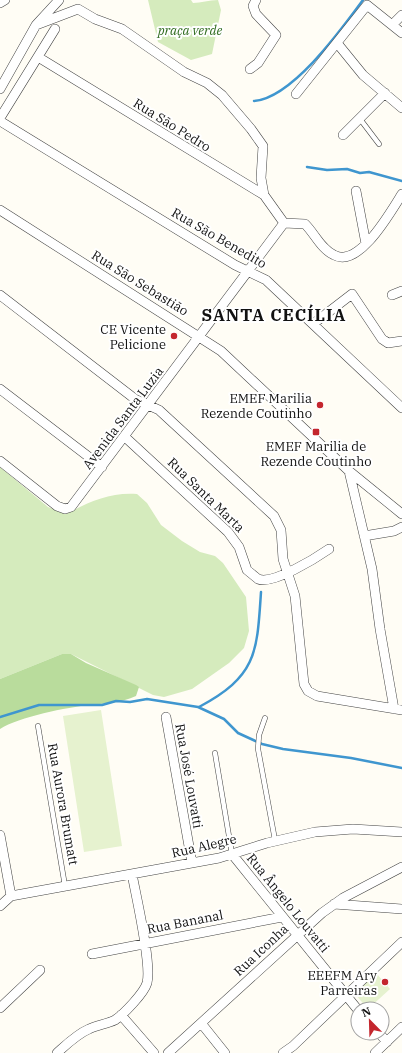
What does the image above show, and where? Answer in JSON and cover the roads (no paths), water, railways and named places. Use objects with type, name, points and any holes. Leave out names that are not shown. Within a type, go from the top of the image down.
[{"type":"street","points":[[0,3],[5,0]]},
{"type":"street","points":[[0,89],[36,25],[58,0]]},
{"type":"street","points":[[250,69],[258,63],[276,34],[256,14],[253,6],[256,0]]},
{"type":"street","points":[[296,94],[337,43],[367,2],[402,33]]},
{"type":"street","points":[[36,25],[78,9],[95,19],[122,29],[184,72],[214,89],[251,128],[263,146],[260,178],[264,195]]},
{"type":"street","points":[[392,25],[402,15]]},
{"type":"street","points":[[0,120],[55,29]]},
{"type":"street","points":[[337,43],[363,75],[402,108]]},
{"type":"street","name":"Rua São Pedro","points":[[38,57],[264,195],[284,222]]},
{"type":"street","points":[[343,135],[385,93]]},
{"type":"street","name":"Rua São Benedito","points":[[0,120],[235,265],[266,280],[402,408]]},
{"type":"street","points":[[356,191],[366,244]]},
{"type":"street","points":[[284,222],[305,224],[326,250],[338,257],[348,257],[366,244],[379,228],[402,194]]},
{"type":"street","name":"Rua São Sebastião","points":[[0,210],[221,351],[349,471],[402,514]]},
{"type":"street","name":"Avenida Santa Luzia","points":[[0,461],[57,506],[65,509],[74,505],[199,336],[249,272],[284,222]]},
{"type":"street","points":[[392,295],[402,291]]},
{"type":"street","points":[[313,324],[352,294],[382,339],[388,343],[402,341]]},
{"type":"street","points":[[0,295],[135,399],[159,410],[274,516],[281,530],[283,559],[295,596],[304,684],[308,691],[317,696],[398,710],[381,635],[372,569],[349,471]]},
{"type":"street","points":[[0,389],[102,467]]},
{"type":"street","name":"Rua Santa Marta","points":[[125,437],[228,532],[239,547],[247,570],[258,580],[266,580],[288,573]]},
{"type":"street","points":[[364,536],[394,531],[402,528]]},
{"type":"street","points":[[288,573],[312,561],[329,549]]},
{"type":"street","name":"Rua José Louvatti","points":[[166,717],[192,863]]},
{"type":"street","name":"Rua Alegre","points":[[11,896],[192,863],[232,854],[276,840],[335,829],[402,832]]},
{"type":"street","points":[[0,835],[11,896],[0,906]]},
{"type":"street","name":"Rua Ângelo Louvatti","points":[[232,854],[350,1001]]},
{"type":"street","name":"Rua Iconha","points":[[168,1053],[297,935],[334,904],[402,867]]},
{"type":"street","points":[[57,1053],[81,1033],[107,1023],[121,1015],[146,985],[148,975],[132,874]]},
{"type":"street","points":[[334,904],[402,909]]},
{"type":"street","name":"Rua Bananal","points":[[92,954],[282,916]]},
{"type":"street","points":[[283,1053],[296,1050],[345,995],[402,942]]},
{"type":"street","points":[[0,1008],[40,970]]},
{"type":"street","points":[[121,1015],[154,1053]]},
{"type":"street","points":[[201,1023],[225,1053]]},
{"type":"street","points":[[375,1053],[402,1027]]},
{"type":"lane","points":[[360,119],[379,144]]},
{"type":"lane","points":[[265,718],[259,735],[258,749],[276,840]]},
{"type":"lane","name":"Rua Aurora Brumatt","points":[[38,726],[66,886]]},
{"type":"lane","name":"Rua Ângelo Louvatti","points":[[215,753],[232,854]]},
{"type":"waterway","points":[[254,101],[269,97],[284,88],[299,76],[329,44],[363,0]]},
{"type":"waterway","points":[[307,167],[327,170],[347,169],[360,173],[369,172],[402,181]]},
{"type":"waterway","points":[[199,707],[233,685],[243,673],[250,661],[255,647],[258,631],[261,592]]},
{"type":"waterway","points":[[0,717],[39,705],[102,705],[116,701],[130,702],[147,699],[198,707],[224,719],[238,733],[262,744],[283,749],[351,758],[402,768]]},
{"type":"place","name":"CE Vicente Pelicione","points":[[174,336]]},
{"type":"place","name":"EMEF Marilia Rezende Coutinho","points":[[320,405]]},
{"type":"place","name":"EMEF Marilia de Rezende Coutinho","points":[[316,432]]},
{"type":"place","name":"EEEFM Ary Parreiras","points":[[385,982]]},
{"type":"district","name":"SANTA CECÍLIA","points":[[274,315]]},
{"type":"park label","name":"praça verde","points":[[190,30]]}]
